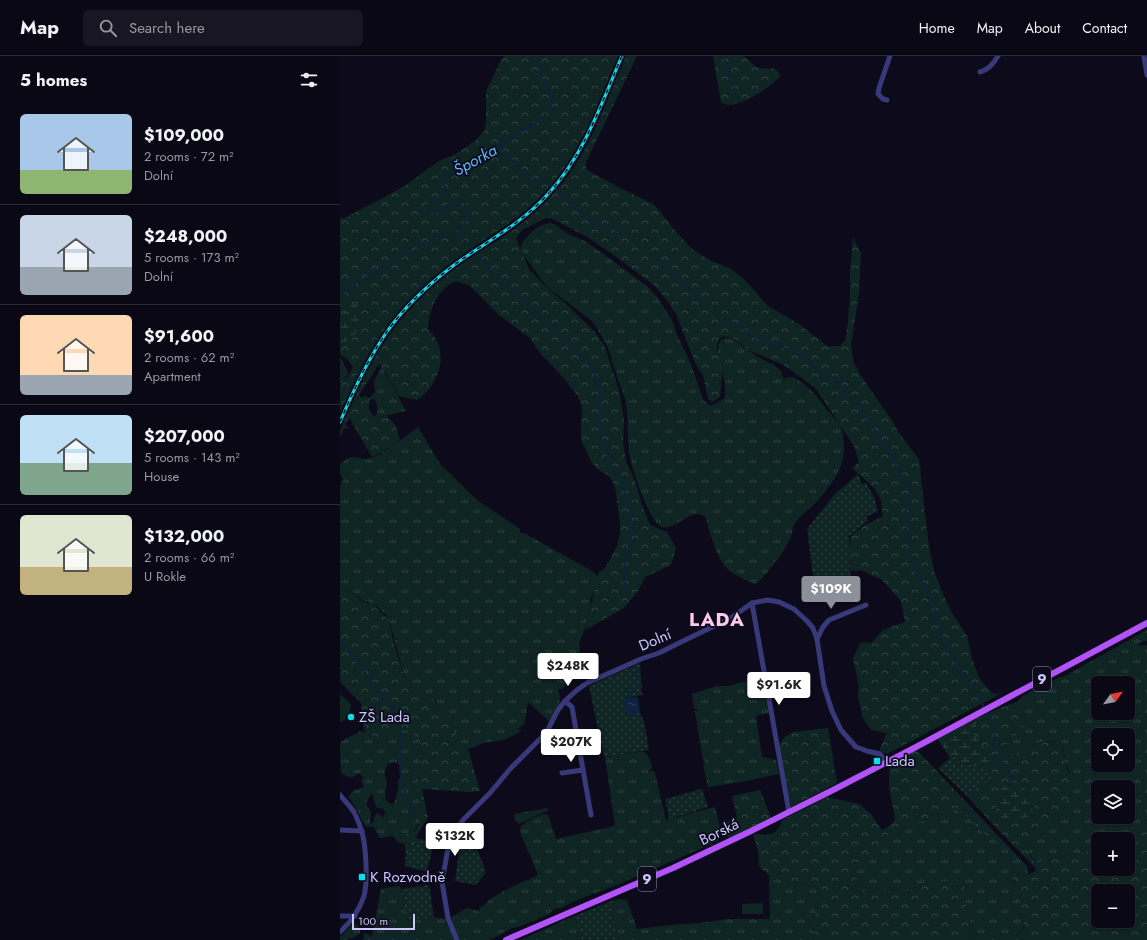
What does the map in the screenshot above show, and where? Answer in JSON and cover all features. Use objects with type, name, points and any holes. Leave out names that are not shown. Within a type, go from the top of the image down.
[{"type":"main road","name":"Borská","points":[[506,940],[673,868],[735,839],[937,736],[1147,623]]},
{"type":"street","points":[[887,100],[883,99],[878,94],[890,56]]},
{"type":"street","points":[[980,72],[985,70],[995,61],[998,56]]},
{"type":"street","points":[[1144,56],[1147,75]]},
{"type":"street","name":"Dolní","points":[[457,940],[448,918],[442,882],[450,838],[464,819],[510,769],[546,733],[558,710],[577,690],[587,683],[658,653],[731,618],[752,603],[768,600],[785,604],[794,609],[813,628],[817,639],[824,686],[830,707],[841,730],[856,747],[880,754],[886,762]]},
{"type":"street","points":[[752,603],[788,812]]},
{"type":"street","points":[[817,639],[823,627],[829,620],[866,605]]},
{"type":"street","points":[[566,701],[572,707],[591,815]]},
{"type":"street","points":[[562,773],[583,770]]},
{"type":"street","points":[[340,795],[353,811],[362,830],[366,882],[364,895],[355,916],[340,932]]},
{"type":"street","points":[[340,830],[362,830]]},
{"type":"street","points":[[340,916],[355,916]]},
{"type":"green space","points":[[504,56],[618,56],[588,127],[579,144],[558,176],[546,191],[524,212],[452,262],[424,285],[407,302],[391,320],[371,350],[340,413],[340,385],[347,378],[353,367],[349,361],[340,354],[340,218],[344,218],[385,197],[406,185],[439,161],[456,154],[475,141],[485,130],[486,91]]},
{"type":"green space","points":[[626,56],[637,56],[587,160],[585,165],[587,170],[653,204],[691,248],[709,260],[731,269],[745,280],[768,306],[799,324],[827,346],[839,346],[845,341],[850,299],[850,273],[853,238],[861,253],[859,293],[851,345],[853,361],[861,376],[899,433],[918,458],[920,463],[929,547],[935,574],[952,613],[967,636],[972,658],[979,678],[993,693],[1002,693],[887,754],[879,751],[887,733],[871,730],[863,718],[858,697],[859,686],[853,658],[861,642],[871,643],[883,630],[905,622],[901,601],[882,580],[861,570],[851,571],[849,548],[851,536],[865,525],[883,516],[881,500],[875,489],[852,468],[859,462],[854,446],[816,389],[782,364],[750,351],[735,339],[722,336],[717,344],[722,368],[720,397],[712,402],[708,399],[703,375],[696,365],[676,314],[666,299],[654,285],[589,238],[553,219],[546,218],[522,230],[516,238],[529,269],[545,286],[595,332],[605,347],[619,390],[624,420],[623,444],[626,461],[636,484],[650,525],[667,532],[676,548],[671,565],[645,577],[638,591],[624,608],[585,630],[599,572],[606,567],[617,546],[620,534],[620,522],[615,487],[612,480],[608,475],[597,469],[591,461],[582,442],[582,408],[578,396],[541,354],[530,338],[499,315],[470,286],[457,281],[444,289],[435,300],[430,314],[428,329],[435,338],[439,347],[441,356],[440,365],[434,381],[423,395],[417,400],[399,396],[379,364],[359,395],[375,418],[387,416],[396,426],[400,440],[393,446],[372,457],[349,418],[345,425],[348,427],[347,429],[344,428],[340,438],[340,430],[369,368],[382,345],[405,316],[429,290],[447,275],[529,218],[546,202],[572,171],[598,123]]},
{"type":"green space","points":[[713,56],[744,56],[757,67],[763,69],[773,68],[779,72],[780,76],[776,81],[761,92],[743,102],[727,104],[721,102]]},
{"type":"green space","points":[[550,223],[554,224],[568,234],[585,241],[647,286],[658,298],[672,320],[677,335],[691,364],[703,400],[711,406],[725,398],[725,385],[718,352],[718,345],[721,340],[725,338],[733,339],[758,357],[774,365],[781,371],[783,378],[793,377],[803,384],[815,394],[840,426],[843,434],[844,446],[838,472],[829,487],[793,526],[791,537],[785,548],[769,571],[755,584],[741,578],[729,570],[723,563],[710,534],[705,516],[694,514],[676,524],[662,527],[657,523],[646,505],[630,458],[625,399],[605,342],[592,321],[546,286],[521,249],[522,243],[531,233],[541,226]]},
{"type":"green space","points":[[356,304],[364,315],[354,335],[340,346],[340,317],[350,306]]},
{"type":"green space","points":[[340,357],[348,372],[348,375],[340,385]]},
{"type":"green space","points":[[382,367],[406,411],[375,418],[377,408],[374,399],[369,400],[369,410],[360,398],[364,396],[369,398],[375,392],[374,381]]},
{"type":"green space","points":[[418,427],[440,464],[477,500],[520,529],[520,533],[524,533],[592,571],[598,578],[596,588],[591,597],[587,622],[579,644],[578,665],[571,680],[562,689],[558,689],[560,703],[550,722],[528,702],[524,725],[517,729],[522,731],[504,740],[483,743],[472,748],[461,747],[449,720],[442,710],[429,696],[415,689],[406,682],[387,616],[379,608],[369,602],[363,601],[340,584],[340,487],[343,479],[340,474],[340,465],[348,458],[352,457],[362,459],[371,458],[389,448]]},
{"type":"green space","points":[[858,474],[862,484],[866,483],[874,497],[878,511],[866,517],[868,521],[849,536],[851,587],[815,592],[807,529],[834,495]]},
{"type":"green space","points":[[340,584],[363,602],[372,604],[389,620],[394,644],[406,682],[415,689],[429,696],[449,720],[461,746],[468,748],[480,791],[468,792],[422,789],[428,818],[415,838],[414,848],[406,855],[404,834],[414,832],[425,814],[418,797],[417,785],[419,763],[425,755],[422,749],[422,742],[405,729],[396,733],[377,737],[365,733],[361,703],[340,682]]},
{"type":"green space","points":[[1147,630],[1147,641],[1141,642],[1138,645],[1147,645],[1147,819],[1143,827],[1135,834],[1135,832],[1091,832],[1091,851],[1035,863],[1029,852],[1030,844],[1033,839],[1042,832],[1070,773],[1060,743],[1054,741],[1043,742],[1012,754],[1009,751],[1007,742],[1023,727],[1025,720],[1019,701],[1023,696],[1060,677],[1063,677]]},
{"type":"green space","points":[[640,663],[642,695],[624,699],[627,715],[640,713],[644,721],[649,750],[604,757],[589,686]]},
{"type":"green space","points":[[752,679],[761,679],[764,681],[770,713],[758,715],[756,717],[762,757],[776,760],[779,774],[708,787],[703,764],[705,761],[703,761],[695,711],[697,711],[697,709],[694,709],[692,694],[717,686],[729,686]]},
{"type":"green space","points":[[340,694],[351,704],[348,715],[343,721],[340,722]]},
{"type":"green space","points":[[1019,701],[1024,716],[1025,720],[1023,727],[1007,742],[1008,749],[1012,754],[1043,742],[1059,742],[1063,750],[1070,776],[1070,793],[1064,808],[1054,821],[1034,839],[1029,846],[1030,853],[1035,863],[1091,851],[1091,876],[1135,876],[1135,835],[1144,826],[1147,819],[1147,940],[1023,940],[1019,930],[1023,929],[1024,926],[1023,916],[1018,911],[1022,909],[1016,886],[1011,876],[1018,874],[1025,876],[1036,871],[1035,867],[966,795],[992,777],[988,770],[958,762],[953,756],[950,758],[938,739],[998,709]]},
{"type":"green space","points":[[977,719],[974,734],[982,746],[990,751],[991,762],[988,770],[958,762],[953,756],[950,758],[938,739]]},
{"type":"green space","points":[[828,728],[837,783],[791,807],[778,745],[786,736],[793,732]]},
{"type":"green space","points":[[405,729],[412,733],[422,742],[422,749],[425,755],[419,763],[418,797],[425,814],[405,844],[398,842],[393,836],[380,838],[374,827],[365,826],[348,796],[355,790],[364,787],[361,780],[364,778],[359,773],[350,777],[341,773],[340,742],[361,731],[368,734],[396,733]],"holes":[[[394,762],[400,765],[401,775],[398,781],[398,790],[394,804],[388,803],[385,797],[387,783],[385,770],[388,764]],[[371,794],[373,795],[376,807],[383,809],[386,812],[383,817],[377,813],[373,823],[370,824],[371,812],[366,803]]]},
{"type":"green space","points":[[916,749],[1004,842],[992,839],[977,827],[964,813],[960,813],[955,808],[942,810],[935,812],[927,819],[897,830],[886,836],[880,844],[877,854],[872,858],[853,864],[854,871],[863,892],[907,889],[938,882],[961,880],[964,882],[966,904],[972,932],[971,940],[814,940],[810,923],[816,914],[815,901],[819,896],[826,893],[820,889],[769,875],[759,867],[758,850],[753,835],[756,833],[764,835],[773,833],[779,828],[782,820],[827,797],[859,804],[871,814],[882,830],[888,827],[895,820],[889,786],[889,765]]},
{"type":"green space","points":[[638,752],[647,754],[649,758],[652,768],[648,772],[654,771],[655,773],[666,820],[715,807],[722,835],[718,841],[622,883],[572,902],[562,908],[554,909],[548,915],[512,928],[494,938],[488,940],[460,940],[451,917],[467,908],[479,911],[479,916],[480,908],[492,898],[537,876],[537,872],[520,832],[521,826],[531,819],[543,814],[548,815],[556,839],[615,826],[605,757]]},
{"type":"green space","points":[[953,756],[958,762],[988,770],[993,777],[966,795],[938,768]]},
{"type":"green space","points":[[1014,780],[1027,791],[1036,805],[1030,814],[1024,818],[1007,820],[998,815],[996,808],[1001,789]]},
{"type":"green space","points":[[702,789],[708,807],[669,819],[665,799]]},
{"type":"green space","points":[[760,790],[771,818],[729,840],[724,824],[737,817],[732,796]]},
{"type":"green space","points":[[548,808],[548,810],[519,824],[515,820],[514,814]]},
{"type":"green space","points":[[955,808],[960,813],[964,813],[987,835],[993,839],[1004,842],[1027,866],[1028,874],[1025,876],[1018,874],[1012,880],[1018,890],[1021,901],[1022,909],[1018,911],[1023,916],[1024,926],[1019,932],[1023,940],[971,940],[972,932],[966,904],[922,886],[907,889],[863,892],[861,890],[853,864],[873,857],[877,852],[880,843],[893,831],[928,819],[934,813],[944,809]]},
{"type":"green space","points":[[415,838],[434,842],[427,872],[405,866],[406,856],[414,848]]},
{"type":"green space","points":[[451,843],[476,846],[486,872],[476,885],[455,881],[459,853],[450,851]]},
{"type":"green space","points":[[769,875],[820,889],[827,893],[815,901],[816,914],[810,923],[814,940],[619,940],[609,902],[619,899],[627,900],[637,929],[729,919],[770,919]]},
{"type":"green space","points":[[429,885],[434,917],[408,921],[401,889]]},
{"type":"green space","points":[[399,886],[408,921],[434,917],[447,919],[454,940],[362,940],[364,933],[372,936],[381,889]]},
{"type":"green space","points":[[609,902],[619,940],[582,940],[574,916]]},
{"type":"green space","points":[[763,903],[763,914],[742,914],[742,904]]},
{"type":"green space","points":[[574,916],[582,940],[521,940]]},
{"type":"green space","points":[[353,924],[359,928],[360,934],[351,939],[350,937],[348,940],[340,940],[340,937]]},
{"type":"water","points":[[638,697],[640,713],[627,716],[623,699]]},
{"type":"waterway","name":"Šporka","points":[[340,298],[347,289],[371,274],[460,228],[463,225],[469,210],[465,202],[447,205],[439,212],[432,213],[427,210],[427,206],[429,203],[445,196],[447,191],[440,179],[467,166],[500,146],[541,119],[551,107],[553,97],[539,72],[540,56]]},
{"type":"waterway","points":[[723,56],[734,87]]},
{"type":"waterway","points":[[500,146],[516,165],[531,176],[554,187],[570,205],[593,221],[620,232],[729,320],[757,338],[790,350],[810,361],[836,380],[856,402],[891,455],[908,487],[909,494],[905,520],[914,568],[931,597],[946,647],[984,707]]},
{"type":"waterway","points":[[455,230],[473,250]]},
{"type":"waterway","points":[[477,254],[489,270],[534,307],[581,353],[598,379],[601,395],[600,430],[602,441],[605,452],[622,483],[631,516],[631,537],[624,566],[624,591]]},
{"type":"waterway","points":[[340,640],[402,721],[400,738],[400,773],[405,794],[415,821]]},
{"type":"waterway","points":[[631,700],[629,690],[636,679],[636,666]]},
{"type":"waterway","points":[[986,711],[989,715],[999,756],[1014,785]]},
{"type":"railway","points":[[340,422],[355,388],[373,354],[393,323],[409,305],[426,288],[454,265],[526,215],[561,179],[572,163],[591,128],[622,56]]},
{"type":"place","name":"ZŠ Lada","points":[[351,717]]},
{"type":"place","name":"Lada","points":[[877,761]]},
{"type":"place","name":"K Rozvodně","points":[[362,877]]},
{"type":"district","name":"LADA","points":[[717,619]]}]
